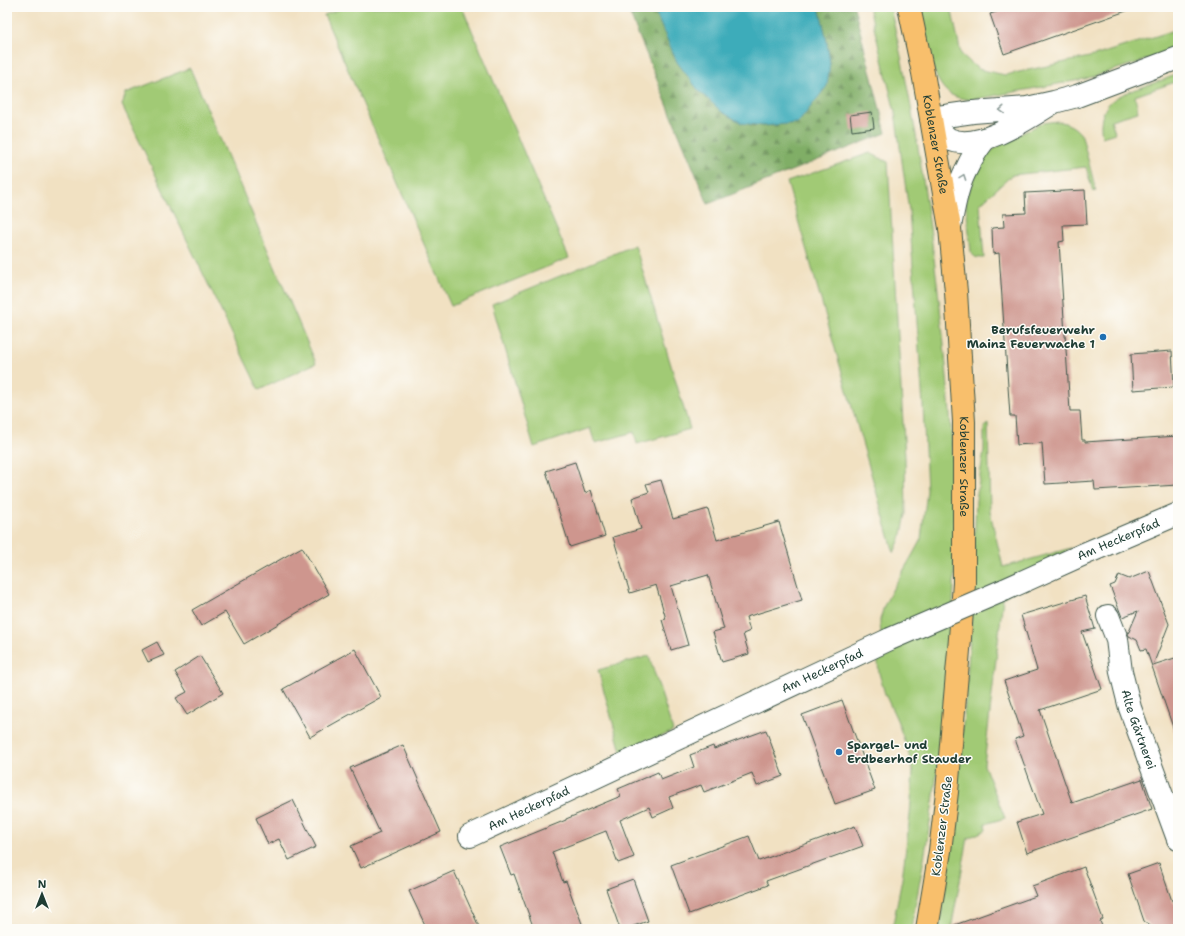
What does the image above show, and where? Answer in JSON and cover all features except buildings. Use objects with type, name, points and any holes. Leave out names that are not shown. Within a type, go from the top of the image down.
[{"type":"main road","name":"Koblenzer Straße","points":[[909,7],[931,118],[950,228],[956,292],[964,422],[964,583],[960,646],[947,792],[940,851],[927,929]]},
{"type":"street","points":[[1054,102],[1017,124],[985,139],[968,142],[948,138],[941,133],[931,118],[973,112],[1026,108],[1054,102],[1077,96],[1178,58]]},
{"type":"street","points":[[950,228],[957,195],[966,168],[985,139]]},
{"type":"street","name":"Am Heckerpfad","points":[[470,836],[890,639],[1178,514]]},
{"type":"street","name":"Alte Gärtnerei","points":[[1108,616],[1117,639],[1121,672],[1130,708],[1178,839]]},
{"type":"green space","points":[[345,7],[462,7],[569,258],[451,306],[324,15]]},
{"type":"green space","points":[[627,7],[653,7],[677,62],[722,112],[742,123],[763,126],[798,123],[809,108],[830,63],[819,7],[854,7],[886,133],[708,204]]},
{"type":"green space","points":[[869,7],[890,7],[911,106],[932,240],[941,313],[953,469],[955,547],[952,618],[937,776],[911,929],[892,929],[902,879],[910,815],[913,772],[908,751],[897,720],[885,694],[879,673],[877,654],[881,632],[880,620],[884,606],[921,539],[927,491],[923,405],[909,211],[895,112]]},
{"type":"green space","points":[[919,7],[951,7],[961,54],[978,69],[1005,75],[1094,56],[1178,29],[1178,50],[1085,79],[971,100],[950,94],[937,78],[928,54]]},
{"type":"green space","points":[[190,68],[316,363],[259,390],[122,105],[126,93]]},
{"type":"green space","points":[[1178,74],[1178,81],[1135,96],[1138,112],[1111,120],[1115,133],[1102,137],[1101,121],[1107,106],[1111,101],[1119,96]]},
{"type":"green space","points":[[1057,121],[1071,126],[1082,136],[1096,191],[1093,192],[1086,167],[1012,175],[980,204],[984,258],[975,257],[971,252],[966,205],[967,195],[981,161],[991,151],[1003,143],[1042,123]]},
{"type":"green space","points":[[870,153],[888,162],[905,458],[906,514],[902,534],[894,553],[787,182]]},
{"type":"green space","points":[[635,245],[690,429],[637,444],[634,432],[595,443],[590,428],[534,447],[492,304]]},
{"type":"green space","points":[[988,423],[990,512],[1003,567],[1071,548],[1003,598],[984,765],[1005,818],[985,824],[986,830],[968,838],[951,929],[939,929],[947,878],[965,704],[971,626],[976,500],[984,450],[984,428]]},
{"type":"green space","points":[[649,656],[673,731],[622,755],[598,670]]},
{"type":"water","points":[[653,7],[819,7],[830,63],[827,86],[798,123],[763,126],[742,123],[722,112],[699,91],[677,62]]},
{"type":"place","name":"Berufsfeuerwehr Mainz Feuerwache 1","points":[[1103,337]]},
{"type":"place","name":"Spargel- und Erdbeerhof Stauder","points":[[839,752]]}]
